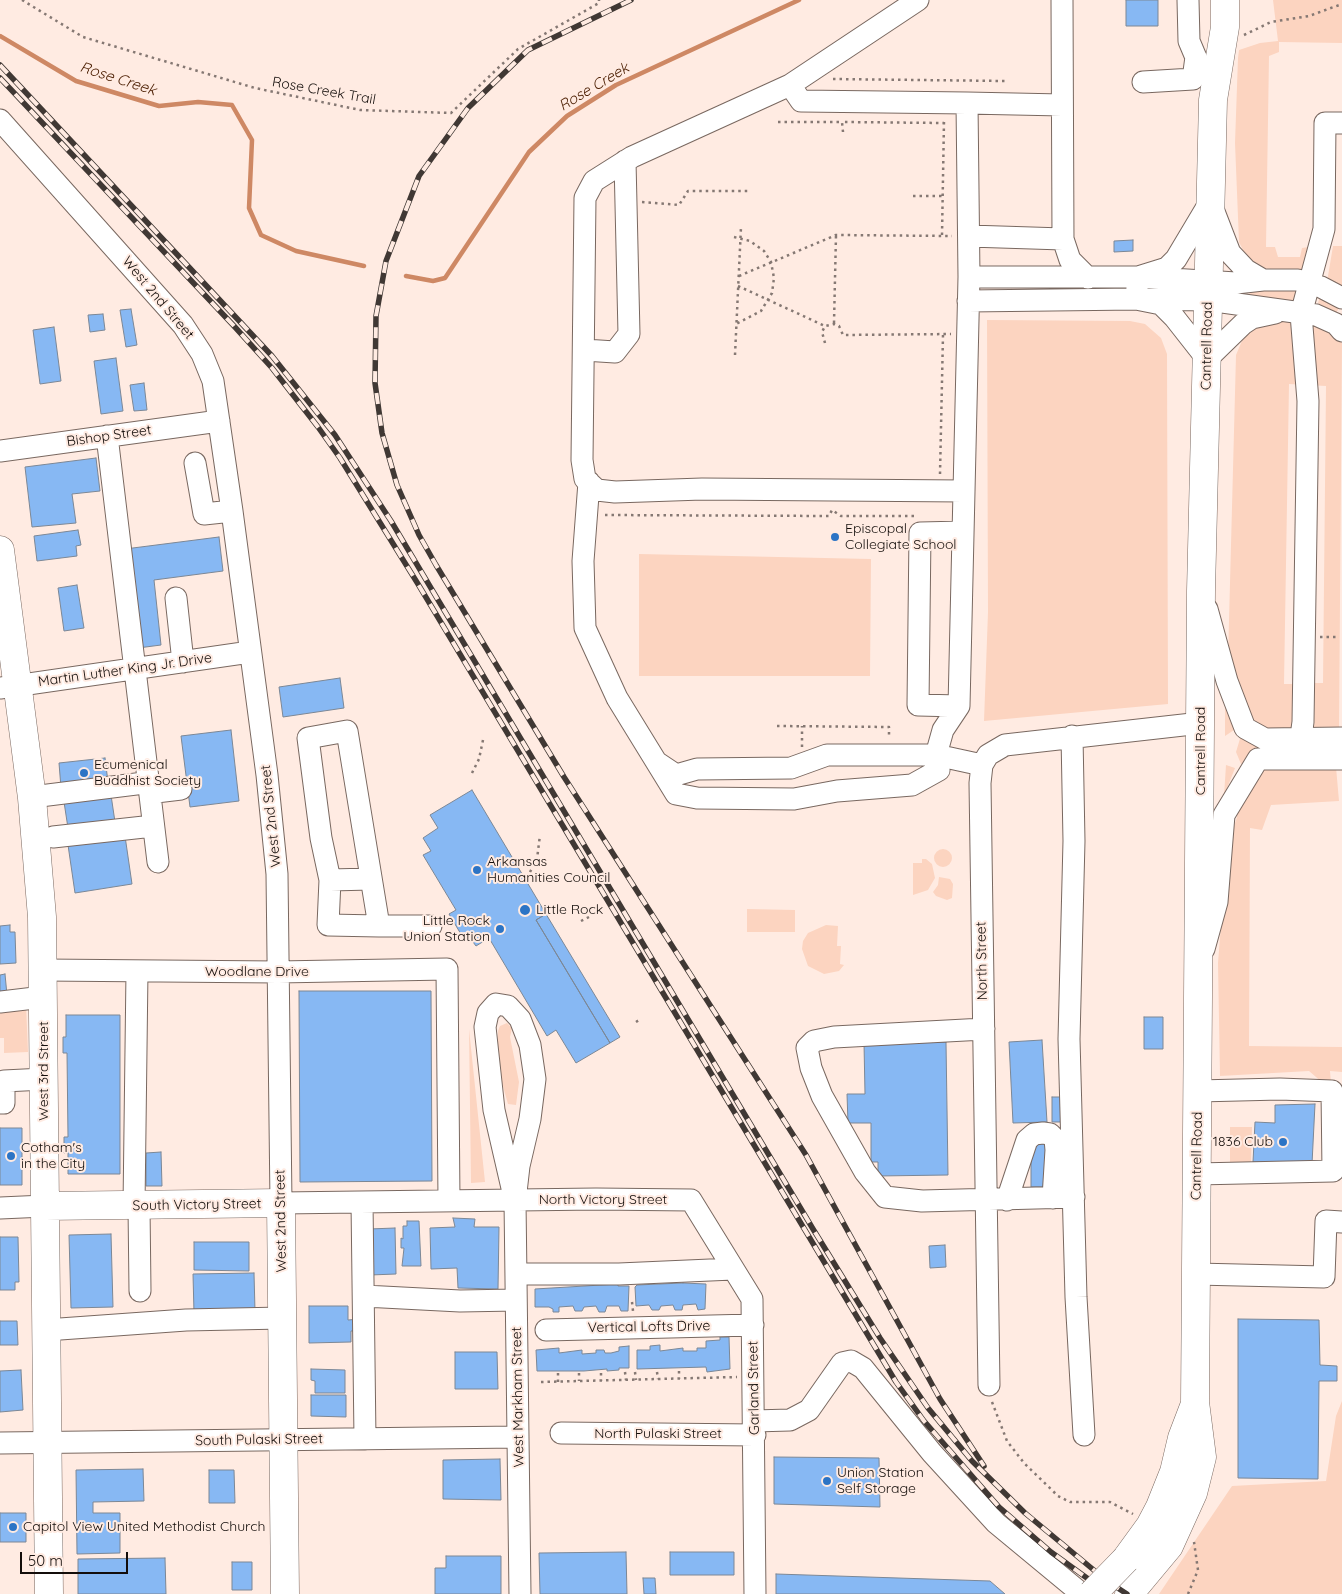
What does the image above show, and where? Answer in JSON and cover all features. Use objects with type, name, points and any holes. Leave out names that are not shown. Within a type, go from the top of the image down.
[{"type":"main road","name":"Cantrell Road","points":[[1195,1402],[1201,591],[1210,202],[1206,78],[1225,0]]},
{"type":"main road","name":"West 3rd Street","points":[[0,550],[9,687],[32,797],[38,860],[43,970],[49,1594]]},
{"type":"main road","name":"South Victory Street","points":[[44,1206],[281,1203]]},
{"type":"main road","name":"West 2nd Street","points":[[281,1203],[285,1594]]},
{"type":"main road","points":[[1092,1594],[1126,1559],[1150,1526],[1174,1472],[1182,1438],[1195,1402]]},
{"type":"main road","points":[[1129,1594],[1151,1569],[1172,1540],[1186,1510],[1202,1457],[1195,1402]]},
{"type":"street","points":[[918,0],[795,82],[625,161],[594,181],[585,198],[582,460],[585,479],[597,490],[615,492],[702,489],[964,491]]},
{"type":"street","points":[[1062,0],[1063,238],[1070,260],[1088,278]]},
{"type":"street","points":[[1143,82],[1206,78],[1189,41],[1188,0]]},
{"type":"street","points":[[795,82],[802,101],[1062,105]]},
{"type":"street","points":[[589,482],[583,561],[585,628],[617,698],[676,794],[697,798],[794,799],[837,791],[912,785],[939,770],[936,755],[943,730],[959,706],[969,277],[967,103]]},
{"type":"street","name":"West 2nd Street","points":[[0,120],[183,324],[209,370],[219,421],[232,511],[273,830],[278,894],[281,1203]]},
{"type":"street","points":[[1299,748],[1303,712],[1308,400],[1294,312],[1310,284],[1324,229],[1324,124],[1342,124]]},
{"type":"street","points":[[584,350],[615,352],[630,334],[625,161]]},
{"type":"street","points":[[969,277],[1088,278],[1138,276],[1167,268],[1176,259],[1210,202]]},
{"type":"street","points":[[1210,202],[1230,253],[1246,270],[1262,280]]},
{"type":"street","points":[[969,236],[1063,238]]},
{"type":"street","points":[[1138,276],[1208,290],[1294,312],[1316,315],[1336,324],[1342,331]]},
{"type":"street","points":[[1136,299],[1138,276]]},
{"type":"street","points":[[968,302],[1136,299],[1208,290],[1236,283],[1262,280],[1298,280],[1342,298]]},
{"type":"street","points":[[1136,299],[1161,304],[1174,317],[1207,359],[1243,324],[1252,318],[1294,312]]},
{"type":"street","name":"Bishop Street","points":[[0,450],[219,421]]},
{"type":"street","points":[[107,436],[158,862]]},
{"type":"street","points":[[195,463],[204,514],[232,511]]},
{"type":"street","points":[[959,706],[918,705],[920,533],[963,532]]},
{"type":"street","points":[[1201,591],[1227,680],[1246,728],[1265,739],[1342,759]]},
{"type":"street","points":[[176,598],[183,662]]},
{"type":"street","name":"Martin Luther King Jr. Drive","points":[[9,687],[250,652]]},
{"type":"street","points":[[658,763],[676,775],[697,769],[791,768],[828,755],[936,755],[982,765],[988,755],[1005,745],[1201,723]]},
{"type":"street","points":[[379,926],[347,731],[308,738],[320,838],[330,880],[328,925],[379,926],[431,926]]},
{"type":"street","points":[[1064,1197],[1074,841],[1072,736]]},
{"type":"street","points":[[1198,968],[1217,902],[1224,815],[1258,759],[1342,738]]},
{"type":"street","name":"North Street","points":[[982,765],[980,783],[984,1029],[997,1200],[989,1384]]},
{"type":"street","points":[[148,783],[156,792],[181,789]]},
{"type":"street","points":[[32,797],[148,783]]},
{"type":"street","points":[[53,837],[153,826]]},
{"type":"street","points":[[330,880],[371,879]]},
{"type":"street","name":"Woodlane Drive","points":[[43,970],[278,972],[448,969],[450,1201]]},
{"type":"street","points":[[136,971],[136,1206],[140,1291]]},
{"type":"street","points":[[0,1002],[43,997]]},
{"type":"street","points":[[496,1004],[508,1006],[520,1019],[530,1045],[535,1079],[530,1119],[519,1166],[515,1200],[494,1110],[485,1027],[488,1013],[496,1004]]},
{"type":"street","points":[[984,1029],[834,1037],[814,1041],[807,1048],[811,1068],[822,1096],[865,1172],[885,1197],[922,1201],[1064,1197]]},
{"type":"street","points":[[0,1103],[4,1103],[4,1081],[44,1079]]},
{"type":"street","points":[[1197,1174],[1333,1171],[1332,1091],[1280,1089],[1198,1091]]},
{"type":"street","points":[[997,1200],[1027,1140],[1034,1134],[1043,1132],[1050,1134],[1055,1139],[1076,1298],[1084,1435]]},
{"type":"street","name":"South Victory Street","points":[[281,1203],[515,1200]]},
{"type":"street","name":"North Victory Street","points":[[515,1200],[691,1200]]},
{"type":"street","name":"West Markham Street","points":[[515,1200],[520,1594]]},
{"type":"street","name":"Garland Street","points":[[691,1200],[752,1299],[756,1594]]},
{"type":"street","points":[[362,1202],[365,1439]]},
{"type":"street","name":"South Victory Street","points":[[0,1208],[44,1206]]},
{"type":"street","points":[[1196,1274],[1324,1277],[1326,1221],[1342,1222]]},
{"type":"street","points":[[516,1274],[619,1274],[733,1269]]},
{"type":"street","points":[[364,1296],[460,1301],[516,1300]]},
{"type":"street","points":[[46,1330],[186,1320],[282,1318]]},
{"type":"street","name":"Vertical Lofts Drive","points":[[546,1330],[753,1325]]},
{"type":"street","name":"North Pulaski Street","points":[[561,1434],[755,1428],[790,1420],[809,1410],[842,1363],[851,1362],[863,1368],[932,1454],[996,1523],[1082,1594]]},
{"type":"street","name":"South Pulaski Street","points":[[0,1443],[518,1437]]},
{"type":"path","name":"Rose Creek Trail","points":[[22,0],[83,37],[255,88],[360,110],[451,113],[518,49],[599,3],[599,0]]},
{"type":"path","points":[[1220,23],[1271,22],[1309,16],[1342,4]]},
{"type":"path","points":[[795,82],[1006,81]]},
{"type":"path","points":[[942,236],[944,117]]},
{"type":"path","points":[[778,122],[944,123]]},
{"type":"path","points":[[842,122],[843,132]]},
{"type":"path","points":[[641,202],[679,205],[688,191],[751,191]]},
{"type":"path","points":[[913,196],[943,196]]},
{"type":"path","points":[[735,355],[741,227]]},
{"type":"path","points":[[739,276],[836,235],[969,236]]},
{"type":"path","points":[[834,324],[836,235]]},
{"type":"path","points":[[734,237],[750,241],[764,251],[771,262],[774,278],[769,301],[756,315],[736,324]]},
{"type":"path","points":[[738,286],[825,326],[834,324],[839,326],[843,335],[958,335]]},
{"type":"path","points":[[825,326],[822,332],[825,343]]},
{"type":"path","points":[[940,483],[943,334]]},
{"type":"path","points":[[586,515],[828,516],[832,510],[841,516],[921,516]]},
{"type":"path","points":[[1320,637],[1339,637]]},
{"type":"path","points":[[777,726],[889,727]]},
{"type":"path","points":[[802,726],[802,756]]},
{"type":"path","points":[[472,773],[479,759],[483,740]]},
{"type":"path","points":[[530,872],[537,859],[540,835]]},
{"type":"path","points":[[581,921],[589,917]]},
{"type":"path","points":[[679,1371],[679,1379]]},
{"type":"path","points":[[625,1372],[626,1380]]},
{"type":"path","points":[[635,1372],[636,1380]]},
{"type":"path","points":[[658,1372],[658,1379]]},
{"type":"path","points":[[558,1373],[558,1382]]},
{"type":"path","points":[[579,1373],[579,1381]]},
{"type":"path","points":[[601,1373],[601,1381]]},
{"type":"path","points":[[541,1382],[738,1377]]},
{"type":"path","points":[[989,1384],[992,1407],[1007,1441],[1024,1463],[1058,1496],[1070,1502],[1110,1502],[1122,1507],[1138,1520]]},
{"type":"path","points":[[1188,1594],[1198,1570],[1194,1541]]},
{"type":"shaded area","points":[[1273,0],[1342,0],[1342,43],[1279,42],[1279,52],[1269,56],[1266,247],[1275,247],[1278,257],[1300,257],[1302,248],[1315,246],[1304,272],[1260,268],[1244,252],[1239,242],[1235,143],[1239,50],[1260,43],[1278,41]]},
{"type":"shaded area","points":[[1333,246],[1342,246],[1342,293],[1327,282]]},
{"type":"shaded area","points":[[1283,285],[1295,291],[1297,296],[1294,302],[1251,300],[1249,290]]},
{"type":"shaded area","points":[[1321,293],[1341,305],[1336,313],[1318,303]]},
{"type":"shaded area","points":[[987,320],[1130,321],[1145,324],[1161,338],[1167,354],[1168,704],[984,721],[988,612]]},
{"type":"shaded area","points":[[1266,320],[1296,321],[1324,326],[1342,343],[1339,731],[1314,732],[1315,683],[1323,683],[1326,386],[1289,384],[1284,684],[1296,684],[1291,731],[1286,734],[1250,724],[1228,659],[1236,355],[1246,331]]},
{"type":"shaded area","points":[[639,554],[871,559],[870,676],[639,676]]},
{"type":"shaded area","points":[[1226,704],[1240,726],[1225,736],[1225,706]]},
{"type":"shaded area","points":[[1242,732],[1265,751],[1241,764],[1236,752]]},
{"type":"shaded area","points":[[1258,759],[1336,767],[1339,801],[1271,805],[1262,830],[1250,828],[1249,1046],[1342,1047],[1342,1072],[1330,1071],[1331,1083],[1323,1083],[1309,1071],[1220,1076],[1218,963],[1227,848],[1237,817],[1237,804]]},
{"type":"shaded area","points":[[1226,765],[1235,768],[1224,796]]},
{"type":"shaded area","points":[[943,849],[949,852],[952,858],[949,864],[943,867],[937,864],[934,858],[937,852]]},
{"type":"shaded area","points":[[922,859],[926,859],[932,864],[935,878],[928,890],[913,895],[913,863],[922,863]]},
{"type":"shaded area","points":[[939,877],[950,879],[953,884],[952,898],[947,900],[936,896],[933,892],[938,885]]},
{"type":"shaded area","points":[[747,909],[795,910],[795,932],[747,932]]},
{"type":"shaded area","points":[[826,925],[838,926],[837,946],[841,946],[840,964],[844,965],[839,971],[824,974],[808,966],[802,949],[803,941],[808,933]]},
{"type":"shaded area","points":[[26,1004],[28,1052],[4,1053],[4,1038],[0,1038],[0,1005]]},
{"type":"shaded area","points":[[507,1023],[512,1028],[510,1037],[519,1082],[516,1105],[508,1104],[497,1054],[498,1031],[500,1026]]},
{"type":"shaded area","points":[[469,1029],[485,1182],[471,1183]]},
{"type":"shaded area","points":[[1230,1127],[1252,1127],[1251,1165],[1230,1164]]},
{"type":"shaded area","points":[[1342,1401],[1342,1594],[1159,1594],[1232,1486],[1326,1481],[1336,1416]]},
{"type":"building","points":[[1126,0],[1158,0],[1158,26],[1126,26]]},
{"type":"building","points":[[1133,240],[1133,251],[1114,252],[1114,241]]},
{"type":"building","points":[[131,309],[137,345],[126,347],[120,310]]},
{"type":"building","points":[[103,314],[105,330],[90,332],[88,315]]},
{"type":"building","points":[[54,327],[61,381],[40,384],[33,330]]},
{"type":"building","points":[[116,358],[123,411],[101,414],[94,361]]},
{"type":"building","points":[[144,383],[147,410],[134,411],[130,385]]},
{"type":"building","points":[[96,458],[100,491],[72,494],[76,523],[32,527],[25,467]]},
{"type":"building","points":[[78,530],[81,545],[76,546],[77,556],[37,561],[34,536]]},
{"type":"building","points":[[219,537],[223,571],[154,580],[161,645],[138,648],[125,549]]},
{"type":"building","points":[[77,585],[84,628],[64,631],[58,588]]},
{"type":"building","points":[[340,678],[344,708],[283,717],[279,687]]},
{"type":"building","points":[[231,730],[239,801],[190,807],[181,736]]},
{"type":"building","name":"Ecumenical Buddhist Society","points":[[105,758],[108,782],[61,788],[59,763]]},
{"type":"building","name":"Little Rock Union Station","points":[[472,790],[546,914],[536,920],[610,1043],[576,1063],[556,1030],[547,1036],[489,938],[476,946],[470,938],[465,941],[449,914],[456,910],[423,855],[431,851],[423,838],[438,828],[430,815]]},
{"type":"building","points":[[111,795],[115,822],[68,828],[64,802]]},
{"type":"building","points":[[125,836],[132,884],[75,893],[68,845]]},
{"type":"building","points":[[546,914],[620,1037],[610,1043],[536,920]]},
{"type":"building","points":[[10,925],[10,932],[15,932],[16,963],[0,964],[0,926]]},
{"type":"building","points":[[5,974],[7,995],[0,996],[0,975]]},
{"type":"building","points":[[299,991],[431,991],[432,1181],[300,1182]]},
{"type":"building","points":[[66,1015],[120,1015],[120,1174],[68,1174],[68,1153],[64,1153],[64,1137],[68,1137],[67,1053],[63,1053],[63,1037],[66,1037]]},
{"type":"building","points":[[1144,1017],[1163,1017],[1163,1049],[1144,1049]]},
{"type":"building","points":[[1042,1040],[1047,1122],[1013,1123],[1009,1042]]},
{"type":"building","points":[[946,1042],[948,1175],[878,1176],[878,1162],[871,1162],[871,1123],[848,1123],[847,1094],[865,1094],[864,1043]]},
{"type":"building","points":[[1052,1097],[1066,1097],[1066,1122],[1052,1122]]},
{"type":"building","name":"1836 Club","points":[[1315,1104],[1312,1164],[1253,1162],[1255,1122],[1275,1123],[1275,1105]]},
{"type":"building","name":"Cotham's in the City","points":[[0,1128],[22,1128],[22,1185],[0,1185]]},
{"type":"building","points":[[1048,1141],[1048,1187],[1031,1187],[1031,1142]]},
{"type":"building","points":[[161,1152],[162,1186],[146,1186],[146,1153]]},
{"type":"building","points":[[453,1218],[475,1219],[474,1227],[499,1227],[498,1289],[458,1288],[457,1268],[431,1269],[430,1228],[455,1227]]},
{"type":"building","points":[[407,1221],[419,1221],[421,1266],[402,1266],[404,1248],[401,1248],[401,1238],[403,1239],[403,1226],[407,1226]]},
{"type":"building","points":[[395,1228],[396,1274],[370,1275],[369,1229]]},
{"type":"building","points":[[111,1234],[113,1307],[71,1308],[69,1235]]},
{"type":"building","points":[[0,1237],[18,1237],[19,1282],[15,1282],[15,1290],[0,1290]]},
{"type":"building","points":[[194,1242],[249,1242],[249,1271],[194,1270]]},
{"type":"building","points":[[945,1245],[946,1267],[930,1268],[929,1246]]},
{"type":"building","points":[[254,1273],[255,1311],[194,1313],[193,1274]]},
{"type":"building","points":[[618,1284],[618,1286],[629,1286],[628,1311],[621,1311],[619,1306],[607,1306],[605,1312],[599,1312],[596,1306],[584,1307],[582,1311],[575,1311],[573,1306],[559,1307],[559,1312],[553,1312],[553,1309],[549,1307],[535,1307],[535,1289]]},
{"type":"building","points":[[706,1284],[705,1309],[698,1310],[696,1304],[683,1305],[682,1310],[675,1310],[673,1305],[661,1306],[659,1310],[652,1310],[649,1305],[636,1306],[635,1287],[637,1285]]},
{"type":"building","points":[[309,1306],[348,1306],[348,1320],[360,1319],[361,1331],[351,1331],[351,1342],[309,1343]]},
{"type":"building","points":[[1238,1319],[1319,1320],[1320,1365],[1337,1366],[1337,1381],[1319,1381],[1318,1479],[1238,1478]]},
{"type":"building","points":[[0,1321],[17,1321],[18,1345],[0,1345]]},
{"type":"building","points":[[720,1337],[729,1337],[730,1369],[707,1372],[706,1367],[637,1369],[637,1350],[650,1350],[650,1346],[660,1345],[660,1351],[683,1348],[683,1351],[697,1351],[697,1348],[706,1348],[706,1341],[720,1340]]},
{"type":"building","points":[[629,1346],[629,1368],[607,1371],[607,1369],[537,1371],[536,1350],[559,1348],[559,1353],[582,1350],[582,1354],[596,1353],[596,1350],[604,1350],[605,1353],[611,1353],[619,1351],[619,1347]]},
{"type":"building","points":[[455,1352],[497,1352],[498,1389],[455,1389]]},
{"type":"building","points":[[311,1369],[345,1370],[345,1393],[315,1393],[315,1381],[311,1380]]},
{"type":"building","points":[[21,1370],[23,1410],[0,1412],[0,1371]]},
{"type":"building","points":[[311,1395],[346,1395],[346,1417],[311,1416]]},
{"type":"building","name":"Union Station Self Storage","points":[[774,1457],[879,1458],[880,1507],[774,1504]]},
{"type":"building","points":[[500,1459],[501,1500],[443,1499],[443,1460]]},
{"type":"building","points":[[143,1469],[144,1501],[93,1502],[93,1513],[120,1513],[120,1553],[77,1554],[76,1470]]},
{"type":"building","points":[[209,1470],[234,1470],[235,1503],[209,1503]]},
{"type":"building","name":"Capitol View United Methodist Church","points":[[0,1513],[26,1513],[26,1542],[0,1542]]},
{"type":"building","points":[[626,1552],[627,1594],[540,1594],[539,1553]]},
{"type":"building","points":[[670,1552],[734,1552],[734,1575],[670,1575]]},
{"type":"building","points":[[446,1556],[501,1556],[501,1594],[435,1594],[435,1568],[446,1568]]},
{"type":"building","points":[[165,1558],[166,1594],[78,1594],[78,1559]]},
{"type":"building","points":[[232,1562],[252,1562],[252,1590],[232,1590]]},
{"type":"building","points":[[776,1574],[990,1581],[1005,1594],[776,1594]]},
{"type":"building","points":[[643,1578],[655,1578],[656,1594],[644,1594]]},
{"type":"waterway","name":"Rose Creek","points":[[406,276],[433,281],[445,278],[529,152],[567,116],[616,85],[799,0]]},
{"type":"waterway","name":"Rose Creek","points":[[0,36],[76,81],[159,106],[198,102],[232,105],[252,140],[249,208],[261,235],[296,251],[364,266]]},
{"type":"railway","points":[[631,0],[528,50],[468,108],[419,176],[386,261],[376,316],[375,383],[382,433],[397,485],[419,535],[436,565],[564,777],[806,1155],[940,1399],[984,1466]]},
{"type":"railway","points":[[0,65],[272,356],[335,435],[391,521],[813,1229],[880,1338],[928,1408],[972,1461],[1025,1513],[1107,1581],[1127,1594]]},
{"type":"railway","points":[[0,78],[234,326],[272,368],[318,427],[340,458],[418,584],[896,1382],[924,1421],[999,1507],[1051,1552],[1109,1594]]},
{"type":"place","name":"Episcopal Collegiate School","points":[[835,537]]},
{"type":"place","name":"Ecumenical Buddhist Society","points":[[84,773]]},
{"type":"place","name":"Arkansas Humanities Council","points":[[477,870]]},
{"type":"place","name":"Little Rock","points":[[525,910]]},
{"type":"place","name":"Little Rock Union Station","points":[[500,929]]},
{"type":"place","name":"1836 Club","points":[[1283,1142]]},
{"type":"place","name":"Cotham's in the City","points":[[11,1156]]},
{"type":"place","name":"Union Station Self Storage","points":[[827,1481]]},
{"type":"place","name":"Capitol View United Methodist Church","points":[[13,1527]]}]
